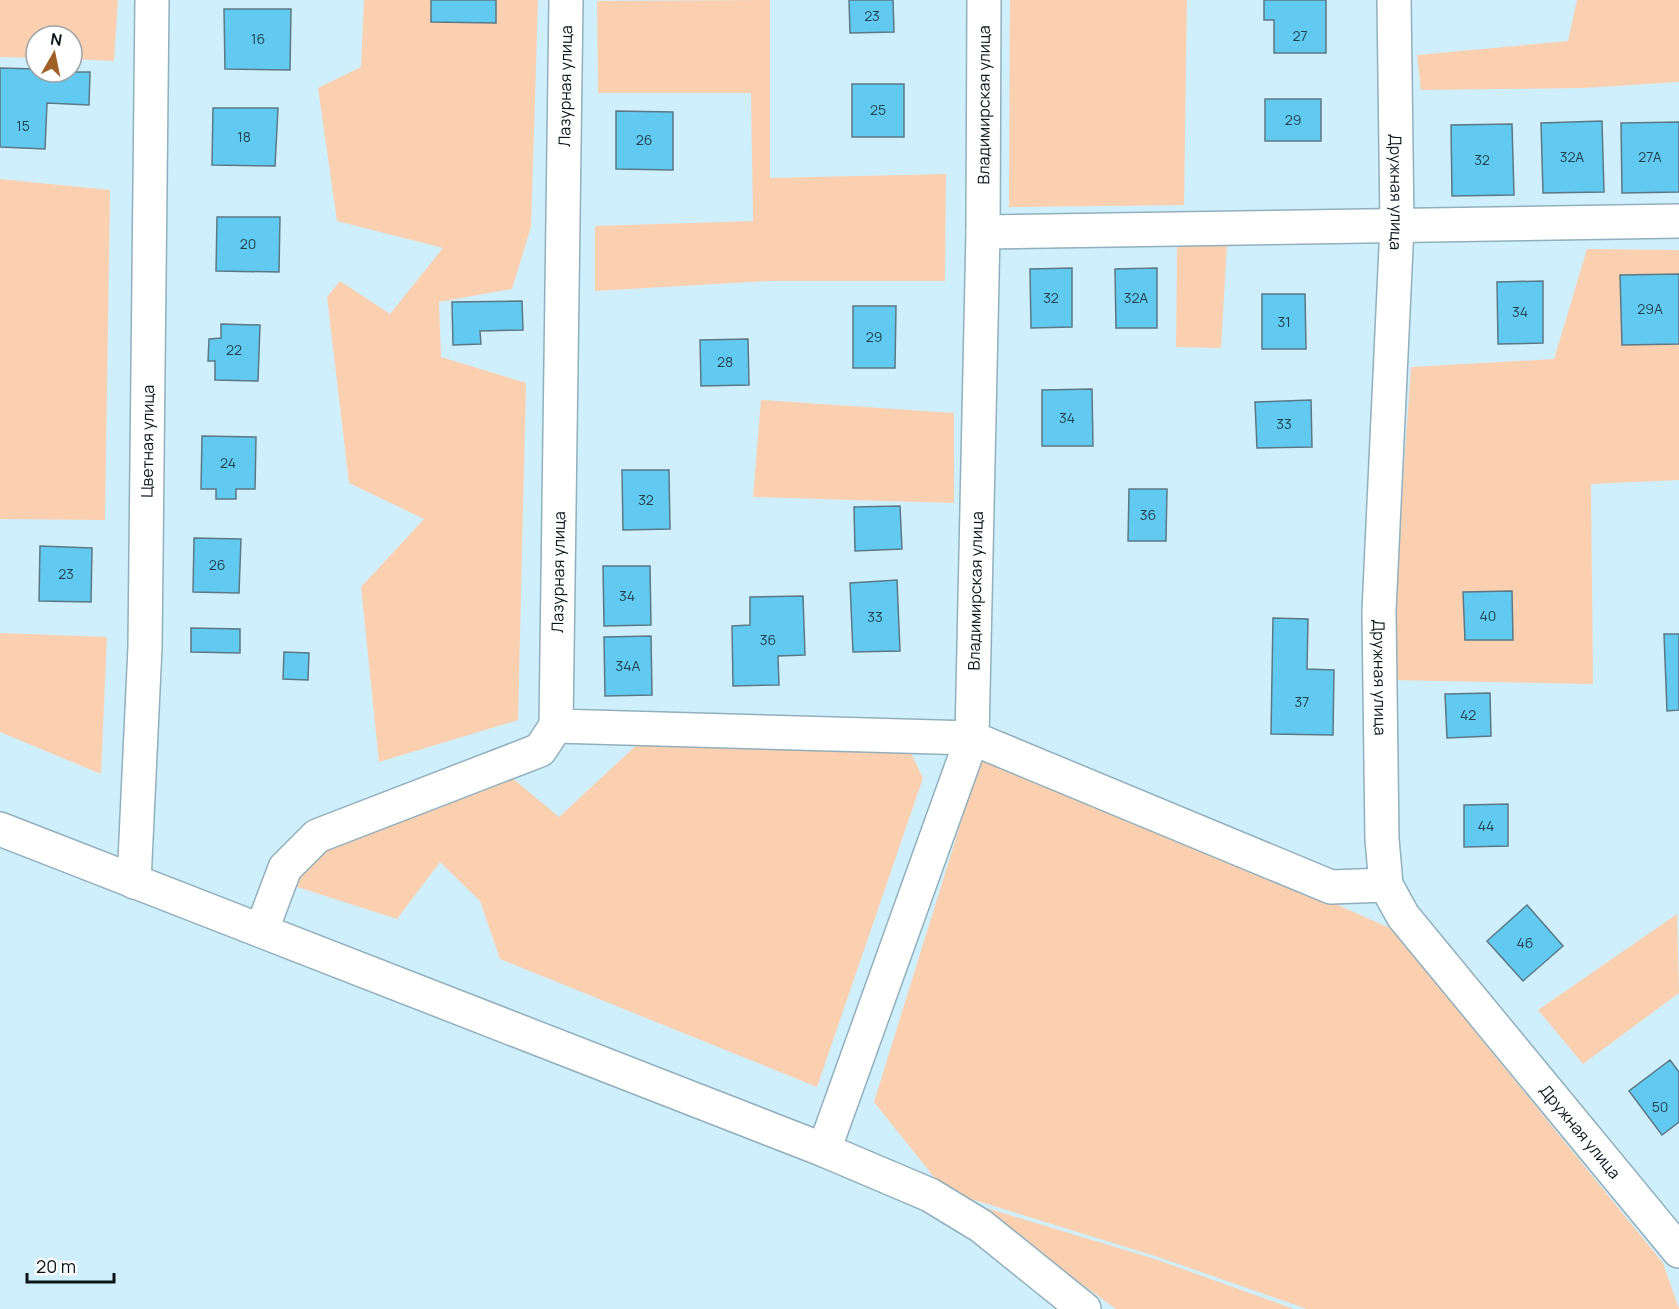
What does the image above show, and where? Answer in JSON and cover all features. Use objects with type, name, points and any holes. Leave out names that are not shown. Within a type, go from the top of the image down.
[{"type":"street","name":"Цветная улица","points":[[134,882],[144,647],[152,0]]},
{"type":"street","name":"Лазурная улица","points":[[555,726],[566,0]]},
{"type":"street","name":"Владимирская улица","points":[[824,1150],[972,738],[984,0]]},
{"type":"street","name":"Дружная улица","points":[[1394,0],[1397,226],[1379,611],[1382,839],[1386,885],[1411,925],[1679,1251]]},
{"type":"street","points":[[982,232],[1679,221]]},
{"type":"street","points":[[262,929],[285,868],[317,836],[540,750],[555,726],[972,738],[1331,887],[1386,885]]},
{"type":"street","points":[[0,829],[262,929],[824,1150],[930,1195],[981,1226],[1083,1309]]},
{"type":"shaded area","points":[[0,0],[118,0],[114,61],[84,60],[84,24],[24,24],[24,58],[0,57]]},
{"type":"shaded area","points":[[364,0],[538,0],[531,227],[512,289],[439,302],[441,357],[526,383],[518,720],[379,762],[361,587],[424,519],[349,483],[327,297],[340,281],[390,314],[443,248],[337,221],[318,88],[361,67]]},
{"type":"shaded area","points":[[770,0],[770,178],[946,174],[945,281],[770,281],[595,291],[595,226],[753,221],[751,93],[598,93],[597,1]]},
{"type":"shaded area","points":[[1010,0],[1187,0],[1184,205],[1009,207]]},
{"type":"shaded area","points":[[1577,0],[1679,0],[1679,82],[1583,88],[1421,90],[1417,55],[1568,41]]},
{"type":"shaded area","points":[[0,179],[110,190],[105,520],[0,519]]},
{"type":"shaded area","points":[[1177,245],[1227,245],[1221,348],[1176,347]]},
{"type":"shaded area","points":[[1587,249],[1679,250],[1679,480],[1591,484],[1593,684],[1389,680],[1411,367],[1554,359]]},
{"type":"shaded area","points":[[761,400],[954,413],[954,503],[753,497]]},
{"type":"shaded area","points":[[0,633],[107,637],[101,774],[0,732]]},
{"type":"shaded area","points":[[641,741],[907,745],[923,778],[817,1087],[500,959],[480,901],[440,862],[397,919],[285,883],[323,835],[505,772],[559,817]]},
{"type":"shaded area","points":[[984,748],[1392,929],[1663,1263],[1679,1309],[1307,1309],[1158,1257],[945,1191],[874,1102]]},
{"type":"shaded area","points":[[1677,914],[1679,993],[1583,1064],[1538,1010]]},
{"type":"shaded area","points":[[970,1203],[1155,1259],[1294,1309],[1116,1309]]},
{"type":"building","points":[[431,0],[496,0],[496,23],[431,22]]},
{"type":"building","points":[[849,0],[893,0],[894,32],[850,33]]},
{"type":"building","points":[[1264,0],[1326,0],[1326,53],[1274,53],[1274,20],[1264,20]]},
{"type":"building","points":[[224,9],[291,9],[290,70],[225,69]]},
{"type":"building","points":[[0,68],[24,69],[24,84],[84,84],[84,72],[90,72],[89,105],[47,103],[45,149],[0,147]]},
{"type":"building","points":[[852,84],[904,84],[904,137],[852,137]]},
{"type":"building","points":[[1265,99],[1321,99],[1321,141],[1265,141]]},
{"type":"building","points":[[213,108],[278,108],[275,166],[212,165]]},
{"type":"building","points":[[616,111],[673,112],[673,170],[616,169]]},
{"type":"building","points":[[1602,121],[1604,192],[1543,193],[1541,123]]},
{"type":"building","points":[[1679,122],[1679,192],[1622,193],[1621,123]]},
{"type":"building","points":[[1512,124],[1514,195],[1452,196],[1451,125]]},
{"type":"building","points":[[217,217],[280,217],[279,272],[216,271]]},
{"type":"building","points":[[1072,268],[1072,327],[1031,328],[1030,269]]},
{"type":"building","points":[[1157,268],[1157,328],[1116,328],[1115,269]]},
{"type":"building","points":[[1679,274],[1679,344],[1622,345],[1620,275]]},
{"type":"building","points":[[1543,281],[1543,343],[1498,344],[1497,282]]},
{"type":"building","points":[[1262,294],[1305,294],[1306,349],[1262,349]]},
{"type":"building","points":[[522,301],[523,330],[480,331],[481,344],[453,345],[452,302]]},
{"type":"building","points":[[853,306],[896,306],[895,368],[853,368]]},
{"type":"building","points":[[221,324],[260,325],[258,381],[215,380],[215,361],[208,361],[209,339],[221,338]]},
{"type":"building","points":[[748,339],[749,385],[701,386],[700,340]]},
{"type":"building","points":[[1092,389],[1093,446],[1042,446],[1042,390]]},
{"type":"building","points":[[1311,400],[1312,447],[1257,448],[1255,402]]},
{"type":"building","points":[[202,436],[256,437],[255,489],[236,489],[236,499],[216,499],[216,489],[201,489]]},
{"type":"building","points":[[622,470],[669,470],[670,529],[623,530]]},
{"type":"building","points":[[1129,489],[1167,489],[1166,541],[1128,541]]},
{"type":"building","points":[[900,506],[902,549],[855,551],[854,507]]},
{"type":"building","points":[[194,538],[241,539],[239,593],[193,592]]},
{"type":"building","points":[[40,546],[92,548],[91,602],[39,601]]},
{"type":"building","points":[[603,566],[650,566],[651,625],[604,626]]},
{"type":"building","points":[[897,580],[900,651],[853,652],[850,583]]},
{"type":"building","points":[[1512,591],[1513,640],[1465,640],[1463,592]]},
{"type":"building","points":[[803,596],[805,655],[778,656],[779,685],[733,686],[732,626],[750,625],[750,597]]},
{"type":"building","points":[[1273,618],[1308,619],[1307,669],[1334,670],[1333,735],[1271,734]]},
{"type":"building","points":[[191,628],[240,629],[240,653],[191,652]]},
{"type":"building","points":[[1664,634],[1679,634],[1679,710],[1667,711]]},
{"type":"building","points":[[651,636],[652,695],[605,696],[604,637]]},
{"type":"building","points":[[284,652],[309,653],[308,680],[283,679]]},
{"type":"building","points":[[1490,693],[1491,736],[1447,738],[1445,694]]},
{"type":"building","points":[[1508,804],[1508,846],[1464,847],[1464,805]]},
{"type":"building","points":[[1527,905],[1563,946],[1523,981],[1487,941]]},
{"type":"building","points":[[1670,1060],[1679,1072],[1679,1122],[1662,1135],[1629,1091]]}]
